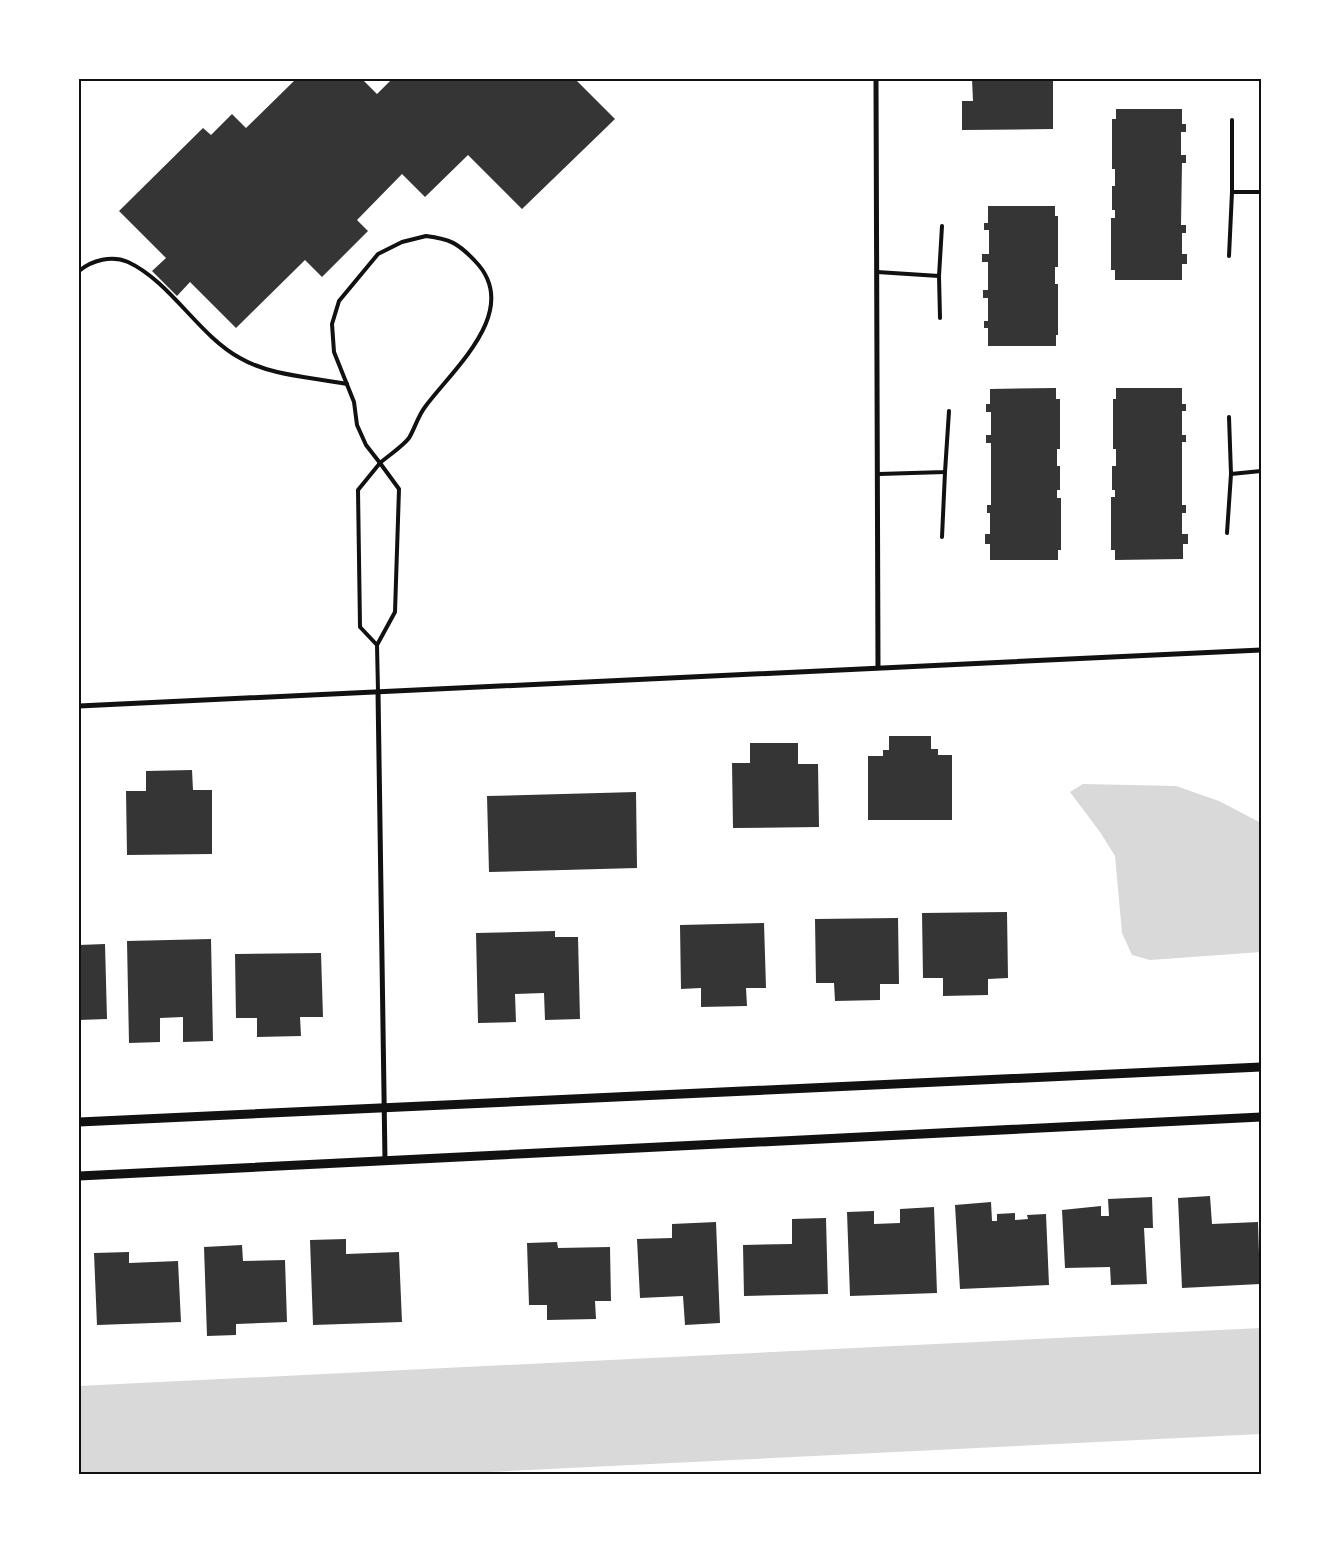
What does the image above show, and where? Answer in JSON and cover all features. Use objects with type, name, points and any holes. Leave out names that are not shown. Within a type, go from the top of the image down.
[{"type":"street","points":[[876,79],[879,474],[878,667]]},
{"type":"street","points":[[79,706],[1261,650]]},
{"type":"street","points":[[378,691],[385,1161]]},
{"type":"street","points":[[79,1122],[1261,1067]]},
{"type":"street","points":[[79,1176],[1261,1117]]},
{"type":"lane","points":[[1229,256],[1232,192],[1232,120]]},
{"type":"lane","points":[[1232,192],[1261,192]]},
{"type":"lane","points":[[940,318],[939,276],[942,226]]},
{"type":"lane","points":[[377,645],[360,627],[358,490],[380,463],[408,438],[423,409],[477,342],[487,323],[490,306],[489,289],[481,268],[463,248],[448,239],[426,236],[402,242],[378,254],[338,302],[332,324],[334,352],[347,384],[360,432],[366,445],[380,463],[399,489],[394,612],[377,645],[378,691]]},
{"type":"lane","points":[[79,271],[89,262],[98,260],[127,261],[150,276],[198,324],[238,357],[257,367],[347,384]]},
{"type":"lane","points":[[877,272],[939,276]]},
{"type":"lane","points":[[942,537],[949,411]]},
{"type":"lane","points":[[1227,534],[1231,474],[1229,417]]},
{"type":"lane","points":[[1231,474],[1261,471]]},
{"type":"lane","points":[[879,474],[945,472]]},
{"type":"shaded area","points":[[1083,784],[1176,786],[1219,801],[1261,823],[1261,952],[1150,960],[1132,955],[1122,933],[1115,856],[1100,832],[1070,792]]},
{"type":"shaded area","points":[[1261,1328],[1261,1434],[449,1474],[79,1474],[79,1386]]},
{"type":"building","points":[[296,79],[362,79],[377,94],[392,79],[575,79],[615,119],[522,209],[468,155],[425,197],[402,174],[357,220],[368,231],[322,277],[305,260],[236,328],[190,282],[177,296],[152,271],[166,258],[119,211],[203,128],[211,135],[232,114],[246,128]]},
{"type":"building","points":[[972,79],[1053,79],[1053,129],[962,130],[962,101],[973,101]]},
{"type":"building","points":[[1116,109],[1182,109],[1182,124],[1186,124],[1186,132],[1181,132],[1181,155],[1186,155],[1186,163],[1182,163],[1181,225],[1186,225],[1186,233],[1182,233],[1182,254],[1187,254],[1187,264],[1182,264],[1182,280],[1115,280],[1115,270],[1111,270],[1111,218],[1115,218],[1115,210],[1112,210],[1112,186],[1115,186],[1115,169],[1112,169],[1112,119],[1116,119]]},
{"type":"building","points":[[988,206],[1055,206],[1055,216],[1058,216],[1058,267],[1055,267],[1055,284],[1058,284],[1058,335],[1056,335],[1056,346],[988,346],[988,328],[984,328],[984,321],[988,321],[988,298],[983,298],[983,290],[988,290],[988,262],[982,262],[982,254],[989,254],[989,230],[984,230],[984,223],[988,223]]},
{"type":"building","points":[[1056,388],[1056,399],[1060,399],[1060,449],[1057,449],[1057,466],[1060,466],[1060,490],[1057,490],[1057,498],[1061,498],[1061,550],[1058,550],[1058,560],[990,560],[990,544],[985,544],[985,534],[990,534],[990,513],[987,513],[987,505],[991,505],[991,443],[986,443],[986,435],[991,435],[991,412],[986,412],[986,404],[990,404],[990,389]]},
{"type":"building","points":[[1116,388],[1182,388],[1182,404],[1186,404],[1186,411],[1182,411],[1182,435],[1186,435],[1186,442],[1182,442],[1182,505],[1186,505],[1186,513],[1182,513],[1182,534],[1188,534],[1188,544],[1183,544],[1183,559],[1115,560],[1115,550],[1111,550],[1111,497],[1115,497],[1115,490],[1112,490],[1112,466],[1116,466],[1116,449],[1113,449],[1113,399],[1116,399]]},
{"type":"building","points":[[889,736],[931,736],[931,749],[938,749],[938,755],[952,755],[952,820],[868,820],[868,756],[883,756],[883,750],[889,750]]},
{"type":"building","points":[[750,743],[798,743],[798,764],[818,764],[819,827],[733,828],[732,763],[750,763]]},
{"type":"building","points":[[192,770],[193,790],[212,790],[212,854],[127,855],[126,791],[146,791],[146,771]]},
{"type":"building","points":[[636,792],[637,868],[489,872],[487,796]]},
{"type":"building","points":[[1007,912],[1008,978],[988,979],[988,995],[943,996],[943,978],[923,978],[922,913]]},
{"type":"building","points":[[898,918],[899,984],[880,984],[880,1000],[835,1001],[834,983],[816,983],[815,919]]},
{"type":"building","points":[[764,923],[766,988],[746,988],[747,1006],[701,1007],[701,988],[681,989],[680,925]]},
{"type":"building","points":[[555,931],[555,937],[578,937],[580,1019],[545,1020],[544,993],[515,994],[516,1022],[478,1023],[476,933]]},
{"type":"building","points":[[211,939],[213,1041],[183,1042],[183,1017],[160,1018],[160,1042],[129,1043],[127,941]]},
{"type":"building","points":[[105,944],[107,1019],[79,1020],[79,945]]},
{"type":"building","points":[[321,953],[323,1017],[300,1017],[301,1036],[257,1037],[257,1018],[236,1018],[235,954]]},
{"type":"building","points":[[1210,1196],[1212,1224],[1258,1222],[1260,1284],[1182,1288],[1178,1198]]},
{"type":"building","points":[[1152,1197],[1153,1228],[1144,1228],[1147,1284],[1111,1285],[1110,1267],[1065,1268],[1062,1210],[1101,1206],[1101,1216],[1109,1216],[1108,1199]]},
{"type":"building","points":[[991,1202],[992,1221],[997,1221],[997,1214],[1015,1213],[1015,1220],[1028,1219],[1027,1215],[1046,1214],[1049,1285],[960,1289],[955,1205]]},
{"type":"building","points":[[934,1207],[937,1293],[850,1296],[847,1212],[874,1211],[874,1224],[900,1223],[900,1209]]},
{"type":"building","points":[[826,1218],[828,1294],[744,1296],[743,1245],[792,1244],[792,1219]]},
{"type":"building","points":[[716,1222],[720,1323],[685,1325],[683,1296],[640,1298],[637,1239],[672,1238],[672,1224]]},
{"type":"building","points":[[346,1239],[346,1254],[399,1252],[402,1322],[313,1325],[310,1240]]},
{"type":"building","points":[[557,1242],[558,1248],[610,1247],[611,1301],[595,1301],[596,1319],[547,1320],[547,1305],[529,1305],[527,1243]]},
{"type":"building","points":[[242,1245],[243,1261],[285,1260],[287,1322],[236,1324],[236,1335],[207,1336],[204,1247]]},
{"type":"building","points":[[129,1252],[129,1263],[178,1261],[181,1322],[97,1325],[94,1253]]}]
